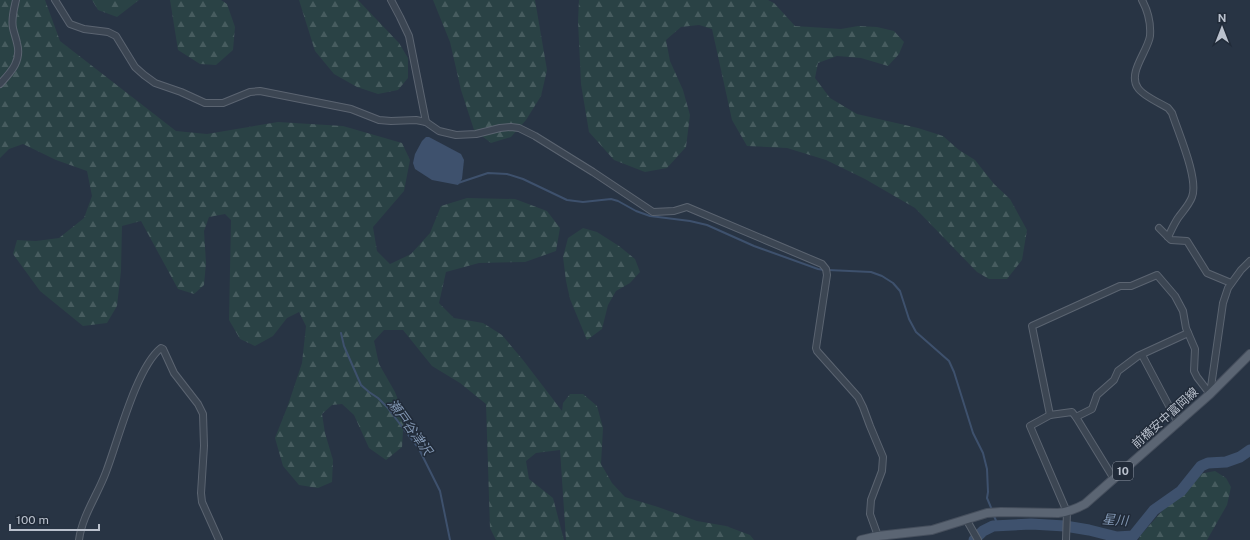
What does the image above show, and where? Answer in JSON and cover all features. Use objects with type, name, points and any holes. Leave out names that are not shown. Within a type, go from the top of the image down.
[{"type":"main road","name":"前橋安中富岡線","points":[[861,540],[878,536],[926,531],[987,513],[1049,514],[1067,512],[1085,504],[1210,394],[1250,354]]},
{"type":"street","points":[[0,84],[13,70],[19,56],[18,44],[13,28],[13,16],[16,0]]},
{"type":"street","points":[[55,0],[70,24],[84,29],[108,32],[116,36],[135,66],[155,83],[181,92],[205,103],[223,103],[250,92],[260,91],[351,109],[379,120],[416,120],[426,122],[439,131],[456,135],[476,134],[500,128],[518,128],[535,136],[593,172],[653,212],[674,211],[687,207],[818,262],[825,267],[827,272],[816,348],[858,397],[864,407],[883,457],[882,471],[871,500],[870,514],[878,536]]},
{"type":"street","points":[[391,0],[409,36],[426,122]]},
{"type":"street","points":[[1142,0],[1148,12],[1150,36],[1145,51],[1139,60],[1135,73],[1135,80],[1138,88],[1168,108],[1172,113],[1186,153],[1194,189],[1190,202],[1177,219],[1168,237]]},
{"type":"street","points":[[1159,228],[1171,240],[1187,241],[1207,273],[1231,283]]},
{"type":"street","points":[[1210,394],[1223,302],[1231,283],[1240,270],[1250,261]]},
{"type":"street","points":[[1050,415],[1032,326],[1120,286],[1131,286],[1157,275],[1175,296],[1181,306],[1186,328],[1195,350],[1194,371],[1210,394]]},
{"type":"street","points":[[1076,417],[1092,410],[1097,395],[1114,380],[1118,371],[1142,355],[1188,333]]},
{"type":"street","points":[[79,540],[82,526],[106,473],[137,386],[154,353],[161,348],[163,349],[174,373],[198,404],[203,414],[204,446],[201,493],[202,502],[219,540]]},
{"type":"street","points":[[1142,355],[1178,423]]},
{"type":"street","points":[[1066,540],[1067,512],[1030,426],[1050,415],[1072,412],[1114,479]]},
{"type":"street","points":[[966,519],[978,540]]},
{"type":"green space","points":[[0,0],[45,0],[60,41],[176,131],[207,134],[278,122],[343,126],[402,143],[410,160],[404,191],[373,227],[377,251],[390,264],[411,254],[430,233],[441,206],[467,198],[515,199],[547,211],[560,228],[556,251],[525,262],[479,263],[446,272],[439,303],[454,318],[483,323],[502,335],[562,411],[563,403],[570,394],[583,394],[597,406],[603,428],[601,464],[612,483],[625,497],[697,521],[726,526],[750,535],[754,540],[566,540],[560,450],[536,453],[526,461],[529,479],[553,498],[564,540],[496,540],[490,528],[486,404],[460,383],[432,366],[403,330],[384,330],[374,341],[379,364],[395,392],[404,415],[402,447],[386,460],[369,448],[354,415],[342,404],[332,405],[322,414],[325,433],[333,460],[332,482],[318,488],[299,485],[283,466],[275,438],[302,363],[306,326],[299,312],[287,318],[273,336],[255,346],[240,339],[229,320],[231,220],[225,214],[209,217],[204,231],[206,263],[204,285],[194,294],[178,289],[141,221],[122,226],[121,271],[117,306],[107,323],[83,326],[40,291],[13,254],[17,240],[36,241],[59,238],[84,218],[92,196],[87,171],[56,160],[23,144],[9,149],[0,158]]},
{"type":"green space","points":[[92,0],[139,0],[117,17],[98,10]]},
{"type":"green space","points":[[170,0],[221,0],[227,4],[235,27],[233,50],[216,65],[200,64],[178,50]]},
{"type":"green space","points":[[299,0],[358,0],[399,43],[408,58],[408,78],[398,90],[378,94],[357,87],[334,74],[315,51]]},
{"type":"green space","points":[[433,0],[535,0],[547,70],[541,96],[526,120],[511,137],[491,143],[474,130],[461,90],[450,42]]},
{"type":"green space","points":[[579,0],[768,0],[774,3],[795,26],[841,29],[858,26],[877,27],[894,31],[904,42],[899,54],[888,66],[861,58],[837,56],[818,63],[815,78],[830,98],[857,114],[918,128],[943,136],[959,150],[975,160],[994,184],[1010,199],[1027,230],[1022,260],[1007,279],[989,279],[977,272],[915,208],[865,179],[826,160],[787,148],[747,146],[732,120],[712,29],[699,25],[681,27],[666,40],[670,61],[683,90],[690,115],[686,147],[667,168],[645,172],[614,160],[589,132],[581,84],[578,21]]},
{"type":"green space","points":[[583,228],[597,232],[619,246],[635,259],[640,272],[630,283],[616,291],[608,305],[602,329],[587,340],[570,299],[563,257],[568,238]]},
{"type":"green space","points":[[1215,471],[1226,478],[1231,487],[1227,505],[1207,540],[1139,540],[1140,536],[1194,475]]},
{"type":"water","points":[[426,137],[429,137],[461,154],[464,160],[462,179],[458,185],[432,180],[415,169],[413,163],[415,154]]},
{"type":"waterway","points":[[458,183],[488,173],[507,174],[523,179],[567,200],[583,202],[611,199],[650,216],[690,221],[707,225],[754,246],[824,270]]},
{"type":"waterway","points":[[828,270],[871,272],[882,276],[893,283],[900,291],[909,319],[916,332],[949,361],[954,372],[973,433],[983,453],[987,469],[987,498],[992,510]]},
{"type":"waterway","name":"瀬戸谷津沢","points":[[341,333],[344,346],[361,385],[387,407],[419,449],[440,491],[450,540]]},
{"type":"waterway","name":"星川","points":[[974,540],[983,531],[993,526],[1031,524],[1065,526],[1117,537],[1133,536],[1154,510],[1181,491],[1201,466],[1208,463],[1226,462],[1240,457],[1250,450]]},
{"type":"waterway","points":[[993,514],[998,525]]}]
